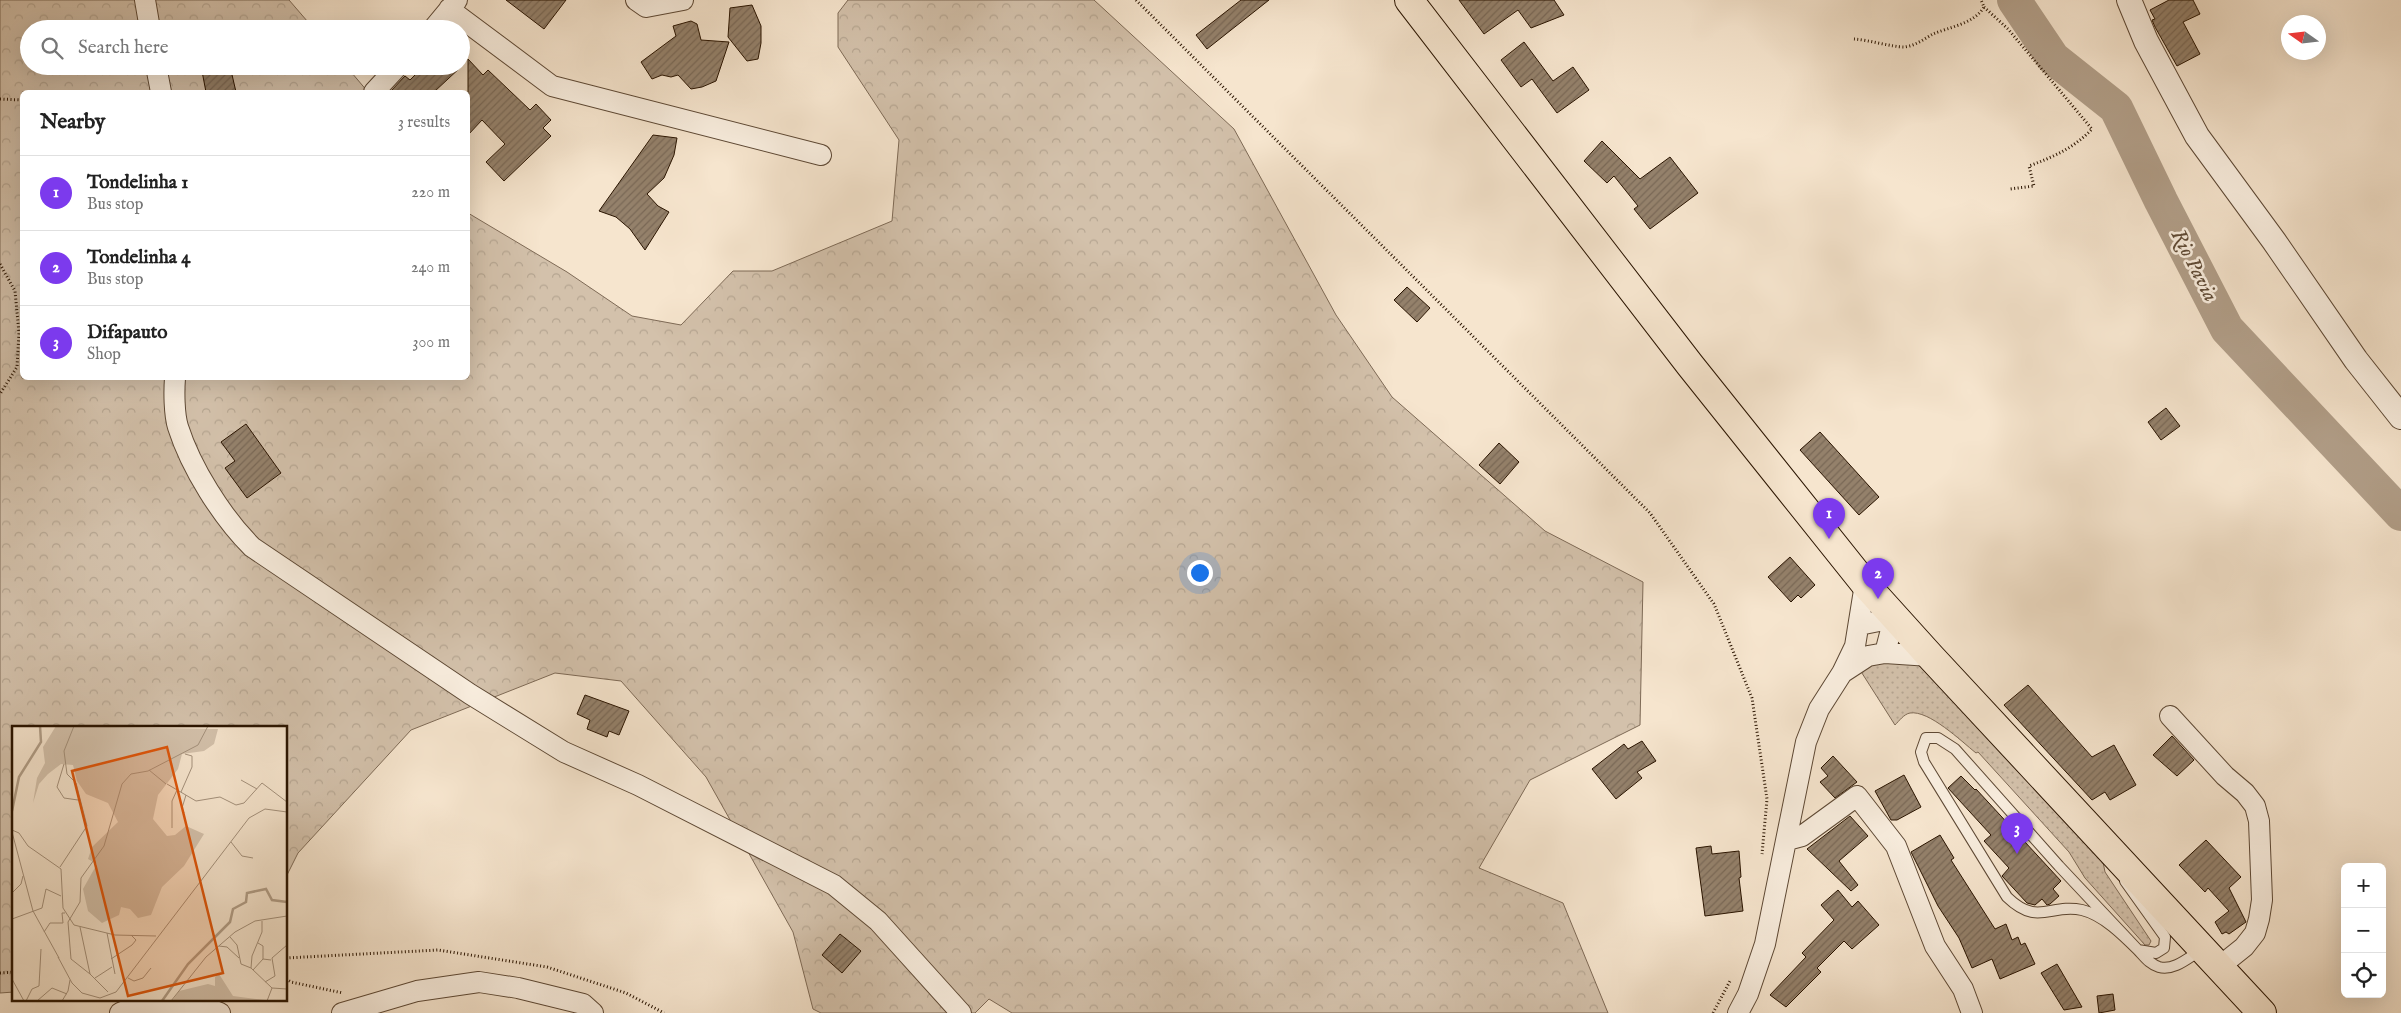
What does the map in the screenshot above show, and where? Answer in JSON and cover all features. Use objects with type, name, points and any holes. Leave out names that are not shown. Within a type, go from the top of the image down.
[{"type":"main road","points":[[1408,0],[1690,365],[1865,584],[1894,618],[2262,1013]]},
{"type":"street","points":[[145,0],[148,20]]},
{"type":"street","points":[[636,0],[646,7],[683,0]]},
{"type":"street","points":[[2129,0],[2146,41],[2193,128],[2356,360],[2401,417]]},
{"type":"street","points":[[440,20],[453,5],[552,86],[821,156]]},
{"type":"street","points":[[158,75],[161,90]]},
{"type":"street","points":[[376,90],[390,75]]},
{"type":"street","points":[[175,380],[178,426],[197,470],[233,529],[252,547],[470,694],[564,752],[638,784],[834,885],[878,921],[961,1013]]},
{"type":"street","points":[[1738,1013],[1748,994],[1765,944],[1806,742],[1819,709],[1842,674],[1855,646],[1865,584]]},
{"type":"street","points":[[1859,625],[1894,618],[1885,652]]},
{"type":"street","points":[[1842,674],[1868,656],[1885,652],[1930,656]]},
{"type":"street","points":[[2170,716],[2255,806],[2259,822],[2262,900],[2260,919],[2255,933],[2244,947],[2211,958]]},
{"type":"street","points":[[1787,840],[1802,836],[1857,796],[1896,846],[1935,946],[1963,989],[1972,1013]]},
{"type":"street","points":[[342,1013],[417,991],[479,982],[518,988],[583,1004],[593,1013]]},
{"type":"street","points":[[120,1013],[132,1008],[195,1003],[220,1013]]},
{"type":"lane","points":[[2111,850],[2129,889],[2165,937],[2164,948],[2156,953],[2138,950],[2102,919],[2082,910],[2030,912],[2019,909],[2007,897],[1924,762],[1921,752],[1926,738],[1938,738],[1954,749],[2059,866],[2138,950],[2148,961],[2159,967],[2171,967],[2211,958]]},
{"type":"path","points":[[1136,0],[1650,514],[1714,604],[1752,698],[1767,799],[1761,858]]},
{"type":"path","points":[[1981,0],[1984,7],[2008,29],[2092,129],[2074,145],[2055,156],[2029,166],[2034,186],[2010,189]]},
{"type":"path","points":[[1854,39],[1903,47],[1912,46],[1934,34],[1964,23],[1981,12],[1984,7]]},
{"type":"path","points":[[0,99],[20,100]]},
{"type":"path","points":[[0,264],[14,291],[19,333],[17,367],[0,394]]},
{"type":"path","points":[[1713,1013],[1733,975]]},
{"type":"path","points":[[288,980],[334,990],[371,1004]]},
{"type":"green space","points":[[0,0],[289,0],[306,20],[20,20],[20,75],[354,75],[366,90],[20,90],[20,380],[470,380],[470,214],[567,272],[632,316],[681,325],[733,271],[772,271],[892,221],[899,140],[838,47],[838,13],[848,0],[1094,0],[1234,129],[1336,315],[1392,397],[1545,531],[1643,582],[1640,725],[1530,780],[1479,868],[1563,903],[1608,1013],[1012,1013],[989,999],[975,1013],[821,1013],[813,1009],[793,932],[706,777],[621,681],[555,673],[411,730],[298,853],[288,873],[288,726],[12,726],[12,992],[0,993]]},
{"type":"green space","points":[[1874,661],[1919,665],[2102,857],[2105,872],[2151,941],[2149,945],[2145,945],[2085,878],[2069,852],[1978,752],[1976,753],[1935,721],[1918,713],[1908,714],[1895,725],[1860,670]]},
{"type":"building","points":[[506,0],[566,0],[544,29]]},
{"type":"building","points":[[1241,0],[1269,0],[1207,49],[1196,35]]},
{"type":"building","points":[[1459,0],[1554,0],[1564,15],[1531,28],[1518,10],[1484,34]]},
{"type":"building","points":[[2169,0],[2193,0],[2200,14],[2183,22],[2200,54],[2177,66],[2155,27],[2152,20],[2155,19],[2150,10]]},
{"type":"building","points":[[752,5],[761,26],[761,43],[758,59],[747,61],[728,37],[730,8]]},
{"type":"building","points":[[691,21],[697,24],[701,40],[729,42],[716,81],[691,89],[678,75],[671,77],[662,75],[652,79],[641,62],[676,36],[673,26]]},
{"type":"building","points":[[1524,42],[1553,81],[1573,67],[1589,90],[1557,113],[1532,79],[1521,87],[1501,60]]},
{"type":"building","points":[[470,61],[483,75],[488,70],[530,110],[536,104],[551,120],[543,128],[551,136],[504,181],[486,162],[505,144],[482,120],[470,133],[470,90],[468,90]]},
{"type":"building","points":[[203,75],[232,75],[236,90],[206,90]]},
{"type":"building","points":[[415,75],[452,75],[436,90],[392,90],[405,76],[410,80]]},
{"type":"building","points":[[653,135],[677,138],[674,155],[664,178],[647,194],[658,206],[669,212],[645,250],[630,229],[616,217],[599,211]]},
{"type":"building","points":[[1602,141],[1640,179],[1670,157],[1698,193],[1650,229],[1634,209],[1638,206],[1614,176],[1607,183],[1584,161]]},
{"type":"building","points":[[1407,287],[1430,308],[1417,322],[1394,300]]},
{"type":"building","points":[[2166,408],[2180,426],[2161,440],[2148,422]]},
{"type":"building","points":[[246,424],[281,473],[247,498],[225,468],[235,461],[221,442]]},
{"type":"building","points":[[1820,432],[1879,497],[1859,515],[1800,450]]},
{"type":"building","points":[[1499,443],[1519,462],[1500,484],[1479,465]]},
{"type":"building","points":[[1790,557],[1815,585],[1801,598],[1798,595],[1791,602],[1768,577]]},
{"type":"building","points":[[2028,685],[2092,757],[2114,745],[2136,785],[2110,800],[2105,792],[2092,800],[2004,705]]},
{"type":"building","points":[[585,695],[629,711],[619,735],[609,731],[607,737],[587,729],[590,720],[577,714]]},
{"type":"building","points":[[2172,736],[2194,760],[2177,776],[2153,755]]},
{"type":"building","points":[[1642,741],[1656,761],[1637,772],[1642,778],[1616,799],[1592,769],[1624,744],[1628,749]]},
{"type":"building","points":[[1833,756],[1857,782],[1835,798],[1820,782],[1828,776],[1821,768]]},
{"type":"building","points":[[1904,775],[1921,807],[1897,820],[1891,820],[1875,791]]},
{"type":"building","points":[[1961,776],[1976,789],[2061,881],[2053,889],[2059,896],[2050,904],[2047,905],[2042,899],[2035,905],[2027,903],[2002,876],[2009,868],[1984,841],[1991,835],[1948,788]]},
{"type":"building","points":[[1850,816],[1868,836],[1839,861],[1858,885],[1851,891],[1807,849]]},
{"type":"building","points":[[1940,835],[1954,858],[1951,860],[1995,929],[2006,924],[2012,940],[2018,937],[2021,945],[2025,943],[2035,964],[2000,979],[1992,959],[1972,968],[1959,938],[1938,906],[1911,852]]},
{"type":"building","points":[[2206,840],[2241,877],[2229,888],[2246,922],[2229,934],[2226,932],[2222,934],[2215,922],[2229,911],[2208,888],[2205,892],[2179,865]]},
{"type":"building","points":[[1711,846],[1712,854],[1739,851],[1741,877],[1739,878],[1743,911],[1705,916],[1696,848]]},
{"type":"building","points":[[1838,890],[1852,907],[1858,901],[1879,925],[1852,949],[1844,941],[1817,968],[1821,972],[1786,1007],[1770,995],[1806,957],[1802,953],[1834,920],[1821,905]]},
{"type":"building","points":[[840,934],[861,951],[842,973],[822,955]]},
{"type":"building","points":[[2057,964],[2082,1007],[2064,1010],[2041,973]]},
{"type":"building","points":[[2113,994],[2115,1010],[2099,1013],[2097,996]]},
{"type":"waterway","name":"Rio Pavia","points":[[2014,0],[2053,58],[2116,108],[2161,201],[2227,329],[2401,514]]},
{"type":"place","name":"Tondelinha 1","points":[[1829,539]]},
{"type":"place","name":"Tondelinha 4","points":[[1878,599]]},
{"type":"place","name":"Difapauto","points":[[2017,854]]}]
